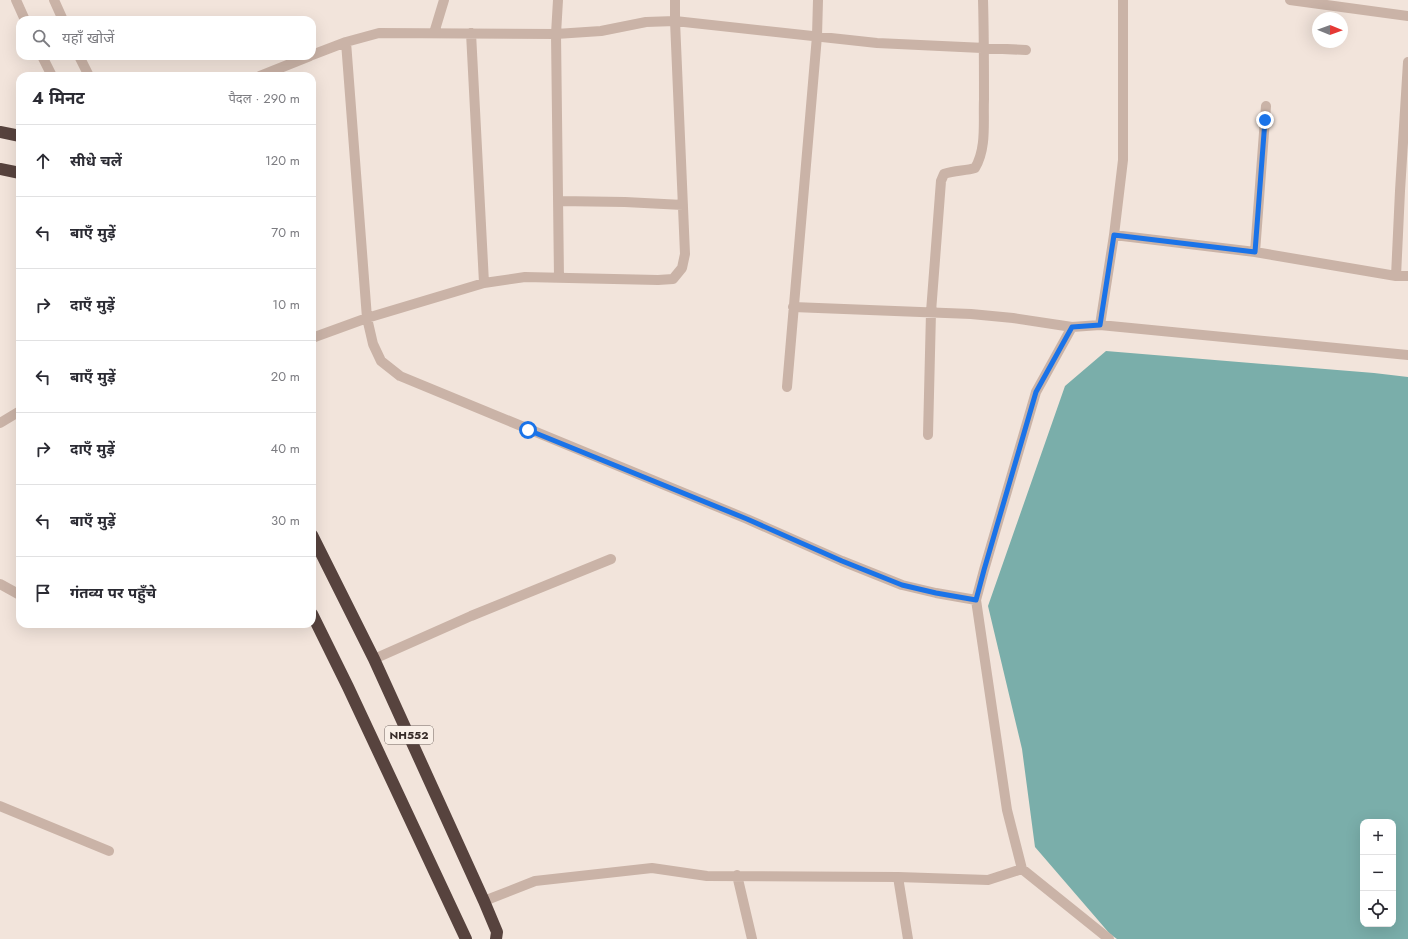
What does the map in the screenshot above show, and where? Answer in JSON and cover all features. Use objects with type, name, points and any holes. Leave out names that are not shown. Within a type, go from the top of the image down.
[{"type":"highway","points":[[0,132],[16,135]]},
{"type":"highway","points":[[0,169],[16,172]]},
{"type":"highway","name":"NH552","points":[[316,543],[374,659],[484,901],[496,932],[496,939]]},
{"type":"highway","name":"NH552","points":[[316,622],[466,939]]},
{"type":"street","points":[[16,0],[23,16]]},
{"type":"street","points":[[54,0],[61,16]]},
{"type":"street","points":[[434,33],[444,0]]},
{"type":"street","points":[[558,0],[556,34],[560,278]]},
{"type":"street","points":[[316,337],[367,318],[484,283],[525,277],[658,280],[673,279],[682,268],[685,254],[674,21],[675,0]]},
{"type":"street","points":[[787,387],[817,36],[818,0]]},
{"type":"street","points":[[928,435],[931,312],[941,181],[944,174],[952,171],[966,171],[975,168],[980,159],[983,140],[985,47],[983,0]]},
{"type":"street","points":[[1100,325],[1114,235],[1123,160],[1123,0]]},
{"type":"street","points":[[1290,0],[1363,5],[1408,16]]},
{"type":"street","points":[[316,54],[346,42],[379,33],[556,34],[601,31],[646,22],[674,21],[877,43],[1026,50]]},
{"type":"street","points":[[471,33],[484,283]]},
{"type":"street","points":[[346,42],[367,318],[373,344],[381,361],[400,376],[747,519],[842,561],[902,585],[976,600]]},
{"type":"street","points":[[44,60],[50,72]]},
{"type":"street","points":[[81,60],[87,72]]},
{"type":"street","points":[[270,72],[301,60]]},
{"type":"street","points":[[1396,276],[1408,62]]},
{"type":"street","points":[[1255,252],[1266,106]]},
{"type":"street","points":[[559,201],[683,205]]},
{"type":"street","points":[[1114,235],[1255,252],[1396,276],[1408,276]]},
{"type":"street","points":[[793,307],[931,312],[1013,318],[1072,327],[1100,325],[1408,355]]},
{"type":"street","points":[[1072,327],[1036,392],[976,600],[1007,810],[1022,869],[1109,939]]},
{"type":"street","points":[[0,423],[16,413]]},
{"type":"street","points":[[374,659],[471,616],[611,559]]},
{"type":"street","points":[[0,584],[16,593]]},
{"type":"street","points":[[0,806],[109,852]]},
{"type":"street","points":[[484,901],[535,880],[652,868],[707,876],[898,877],[988,880],[1022,869]]},
{"type":"street","points":[[737,875],[752,939]]},
{"type":"street","points":[[898,877],[908,939]]},
{"type":"water","points":[[1106,351],[1408,377],[1408,939],[1117,939],[1110,934],[1035,847],[1022,749],[988,606],[1065,386]]},
{"type":"route","points":[[528,430],[747,519],[842,561],[902,585],[976,600],[1036,392],[1072,327],[1100,325],[1114,235],[1255,252],[1265,120]]}]
